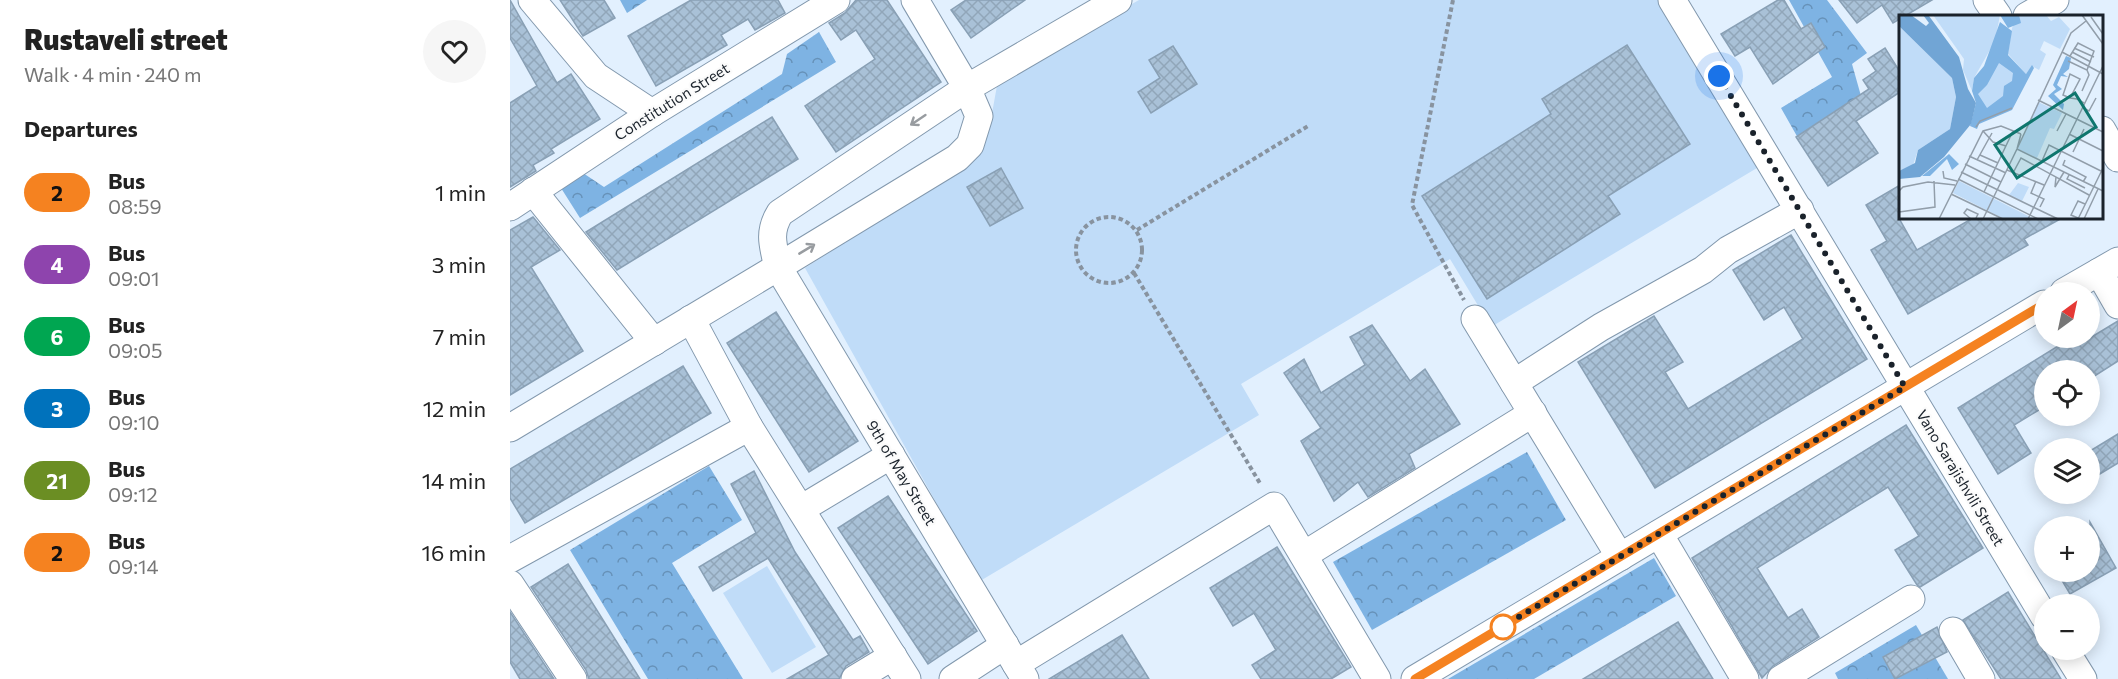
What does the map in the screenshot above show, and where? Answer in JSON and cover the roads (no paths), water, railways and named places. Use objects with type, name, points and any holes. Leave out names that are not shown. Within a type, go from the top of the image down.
[{"type":"street","points":[[532,0],[596,76],[652,113]]},
{"type":"street","name":"Constitution Street","points":[[510,207],[652,113],[836,0]]},
{"type":"street","points":[[510,428],[957,158],[970,145],[979,116],[967,88],[915,0]]},
{"type":"street","points":[[778,267],[771,237],[772,225],[780,213],[967,88],[1118,0]]},
{"type":"street","name":"Vano Sarajishvili Street","points":[[1672,0],[2034,600]]},
{"type":"street","points":[[1987,0],[1997,15]]},
{"type":"street","points":[[2029,15],[2055,0]]},
{"type":"street","points":[[2103,132],[2118,158]]},
{"type":"street","points":[[533,191],[654,342]]},
{"type":"street","points":[[1514,382],[1601,327],[1703,270],[1728,250],[1800,210]]},
{"type":"street","points":[[2081,282],[2109,266],[2118,305]]},
{"type":"street","name":"9th of May Street","points":[[778,267],[1015,663]]},
{"type":"street","points":[[1415,679],[2034,310]]},
{"type":"street","points":[[691,319],[749,427],[907,679]]},
{"type":"street","points":[[1475,319],[1620,557]]},
{"type":"street","points":[[1304,555],[1533,413]]},
{"type":"street","points":[[510,559],[749,427]]},
{"type":"street","points":[[801,510],[891,455]]},
{"type":"street","points":[[953,679],[1015,663],[1274,506],[1377,679]]},
{"type":"street","points":[[1659,534],[1745,679]]},
{"type":"street","points":[[510,584],[573,679]]},
{"type":"street","points":[[1781,679],[1911,599]]},
{"type":"street","points":[[1953,631],[1981,679]]},
{"type":"street","points":[[855,679],[893,656]]},
{"type":"street","points":[[2071,660],[2083,679]]}]
